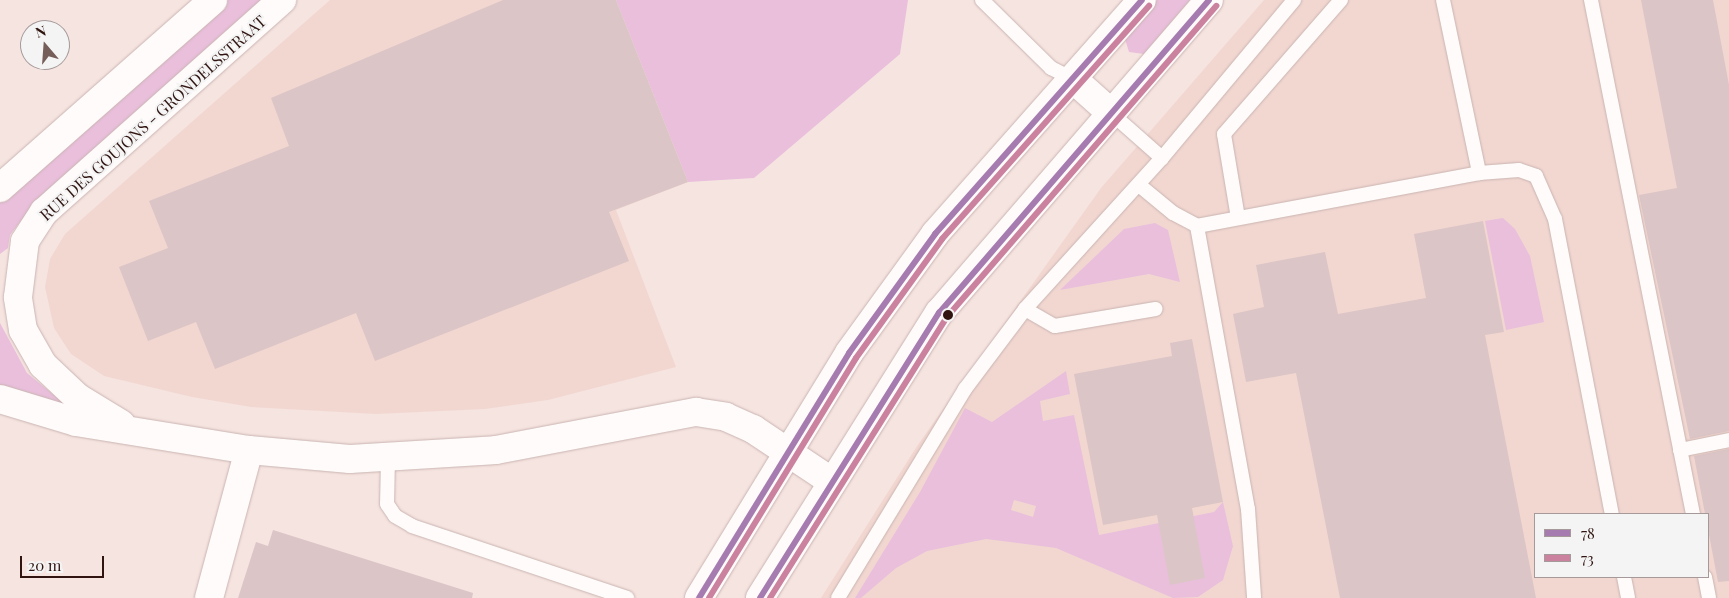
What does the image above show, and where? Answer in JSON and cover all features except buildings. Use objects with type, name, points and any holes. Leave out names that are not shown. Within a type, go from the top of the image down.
[{"type":"street","points":[[0,188],[213,0]]},
{"type":"street","name":"RUE DES GOUJONS - GRONDELSSTRAAT","points":[[129,428],[77,397],[43,365],[23,330],[18,297],[25,241],[44,212],[282,0]]},
{"type":"street","points":[[699,598],[849,353],[935,234],[1142,0]]},
{"type":"street","points":[[760,598],[831,481],[939,314],[1209,0]]},
{"type":"street","points":[[1073,79],[1111,113]]},
{"type":"street","points":[[0,399],[76,422],[129,428],[249,450],[388,458],[567,440],[696,412],[726,417],[831,481]]},
{"type":"street","points":[[209,598],[249,450]]},
{"type":"lane","points":[[982,0],[1051,68],[1073,79]]},
{"type":"lane","points":[[838,598],[965,389],[1025,309],[1139,185],[1294,0]]},
{"type":"lane","points":[[1238,218],[1224,134],[1341,0]]},
{"type":"lane","points":[[1443,0],[1479,174]]},
{"type":"lane","points":[[1590,0],[1693,513]]},
{"type":"lane","points":[[1111,113],[1162,158]]},
{"type":"lane","points":[[1139,185],[1173,213],[1197,226],[1479,174],[1519,170],[1536,176],[1545,190],[1555,219],[1612,513]]},
{"type":"lane","points":[[1197,226],[1248,510],[1254,598]]},
{"type":"lane","points":[[1025,309],[1055,326],[1156,309]]},
{"type":"lane","points":[[1680,450],[1729,440]]},
{"type":"lane","points":[[388,458],[387,504],[395,516],[412,526],[627,598]]},
{"type":"lane","points":[[1624,578],[1628,598]]},
{"type":"lane","points":[[1705,578],[1709,598]]},
{"type":"shaded area","points":[[225,0],[268,0],[27,213],[10,235],[8,248],[0,254],[0,202]]},
{"type":"shaded area","points":[[330,0],[616,0],[688,182],[616,210],[676,367],[548,400],[485,409],[376,414],[251,407],[192,397],[104,376],[71,354],[54,328],[45,287],[50,259],[65,234]]},
{"type":"shaded area","points":[[616,0],[908,0],[900,54],[754,178],[688,182]]},
{"type":"shaded area","points":[[1157,0],[1190,0],[1144,54],[1129,52],[1125,39]]},
{"type":"shaded area","points":[[1264,0],[1729,0],[1729,598],[821,598],[917,446],[1101,188]]},
{"type":"shaded area","points":[[1503,218],[1515,229],[1530,256],[1544,322],[1506,330],[1485,221]]},
{"type":"shaded area","points":[[1155,223],[1168,230],[1180,282],[1149,274],[1060,290],[1124,229]]},
{"type":"shaded area","points":[[0,323],[27,373],[66,405],[0,385]]},
{"type":"shaded area","points":[[1066,371],[1070,394],[1040,401],[1043,421],[1074,415],[1099,535],[1214,512],[1223,502],[1233,546],[1223,580],[1198,597],[1173,598],[1056,548],[986,539],[927,551],[896,568],[861,598],[855,598],[920,492],[965,408],[992,422]],"holes":[[[1014,500],[1036,506],[1033,517],[1011,510]]]},
{"type":"transit line","name":"78","points":[[699,598],[849,353],[935,234],[1142,0]]},
{"type":"transit line","name":"78","points":[[760,598],[939,313],[1209,0]]},
{"type":"transit line","name":"73","points":[[709,598],[856,358],[942,239],[1149,6]]},
{"type":"transit line","name":"73","points":[[770,598],[946,318],[1216,6]]}]
